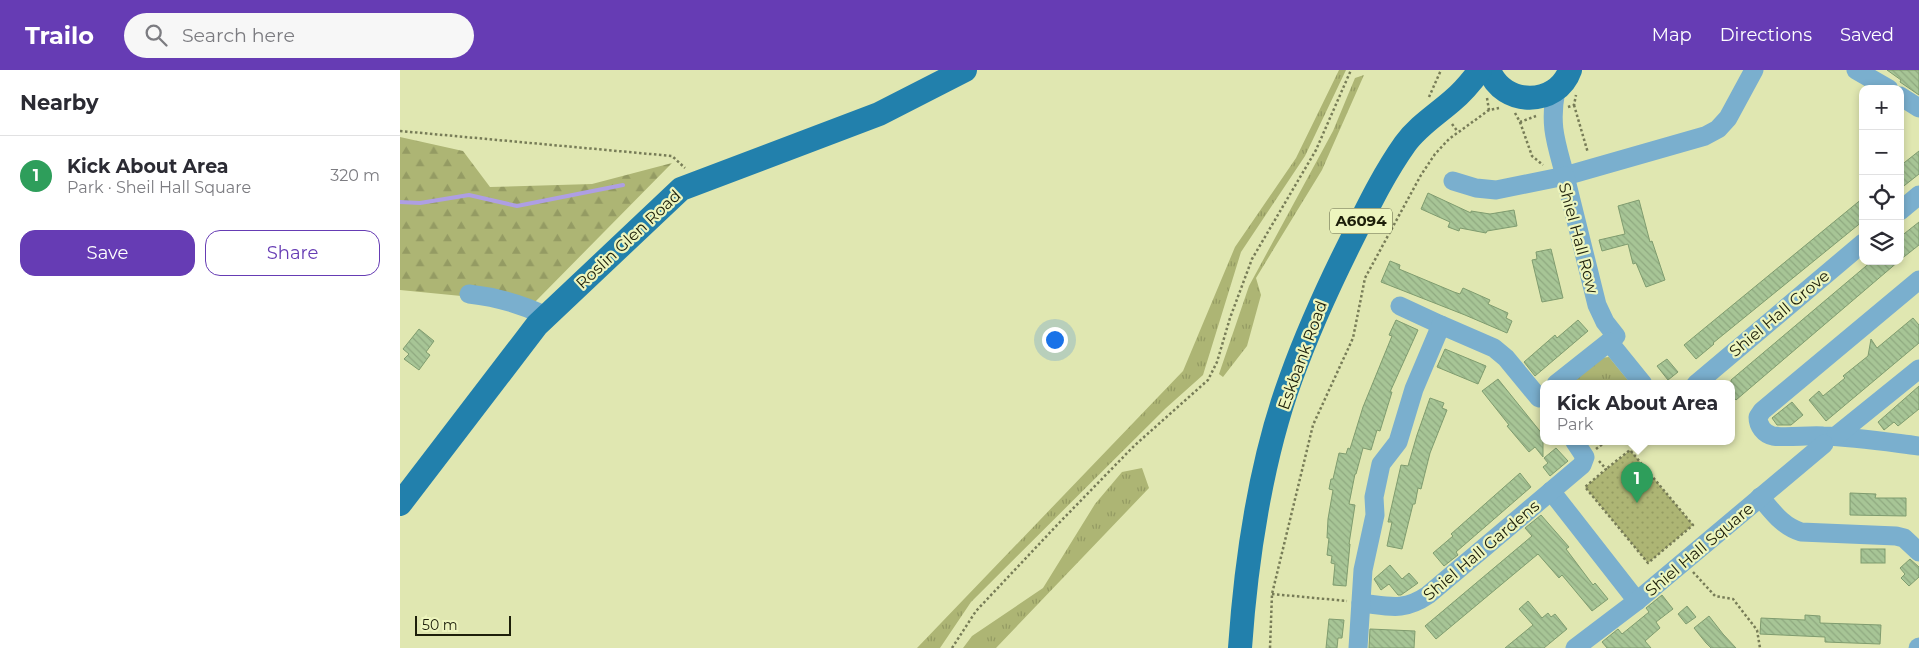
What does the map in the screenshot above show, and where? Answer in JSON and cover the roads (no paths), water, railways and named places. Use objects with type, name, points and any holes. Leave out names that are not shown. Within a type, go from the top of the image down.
[{"type":"main road","name":"Roslin Glen Road","points":[[400,504],[536,325],[681,189],[879,114],[965,70]]},
{"type":"main road","name":"Eskbank Road","points":[[1240,648],[1242,614],[1254,527],[1272,441],[1294,370],[1321,301],[1380,184],[1411,136],[1422,124],[1453,100],[1480,70]]},
{"type":"main road","points":[[1489,70],[1497,84],[1515,95]]},
{"type":"main road","points":[[1556,90],[1568,78],[1570,70]]},
{"type":"main road","name":"Eskbank Road","points":[[1453,100],[1485,91],[1540,98],[1556,90]]},
{"type":"street","points":[[1856,70],[1882,85]]},
{"type":"street","points":[[1556,90],[1552,112],[1553,129],[1565,176],[1705,136],[1718,129],[1728,118],[1746,74]]},
{"type":"street","points":[[1515,95],[1542,114],[1553,129]]},
{"type":"street","points":[[1904,99],[1919,108]]},
{"type":"street","name":"Shiel Hall Row","points":[[1453,181],[1476,188],[1496,190],[1565,176],[1598,305],[1605,322],[1616,336],[1609,342]]},
{"type":"street","points":[[1904,208],[1919,195]]},
{"type":"street","name":"Shiel Hall Grove","points":[[1701,380],[1859,246]]},
{"type":"street","points":[[1919,280],[1762,411],[1758,417],[1760,427],[1766,433],[1773,436],[1805,435],[1830,440],[1919,446]]},
{"type":"street","points":[[468,294],[494,297],[546,316]]},
{"type":"street","points":[[1400,306],[1494,348],[1506,358],[1540,396]]},
{"type":"street","points":[[1358,648],[1363,570],[1375,515],[1374,496],[1381,464],[1398,442],[1414,389],[1441,325]]},
{"type":"street","points":[[1561,380],[1609,342],[1640,380]]},
{"type":"street","name":"Shiel Hall Square","points":[[1582,646],[1760,497],[1919,369]]},
{"type":"street","name":"Shiel Hall Gardens","points":[[1360,602],[1393,607],[1415,604],[1582,465],[1586,452]]},
{"type":"street","points":[[1551,491],[1637,600]]},
{"type":"street","points":[[1760,497],[1783,524],[1791,529],[1801,532],[1896,536],[1904,538],[1919,552]]},
{"type":"waterway","points":[[400,202],[420,203],[469,195],[517,206],[623,185]]},
{"type":"place","name":"Kick About Area","points":[[1637,503]]}]
